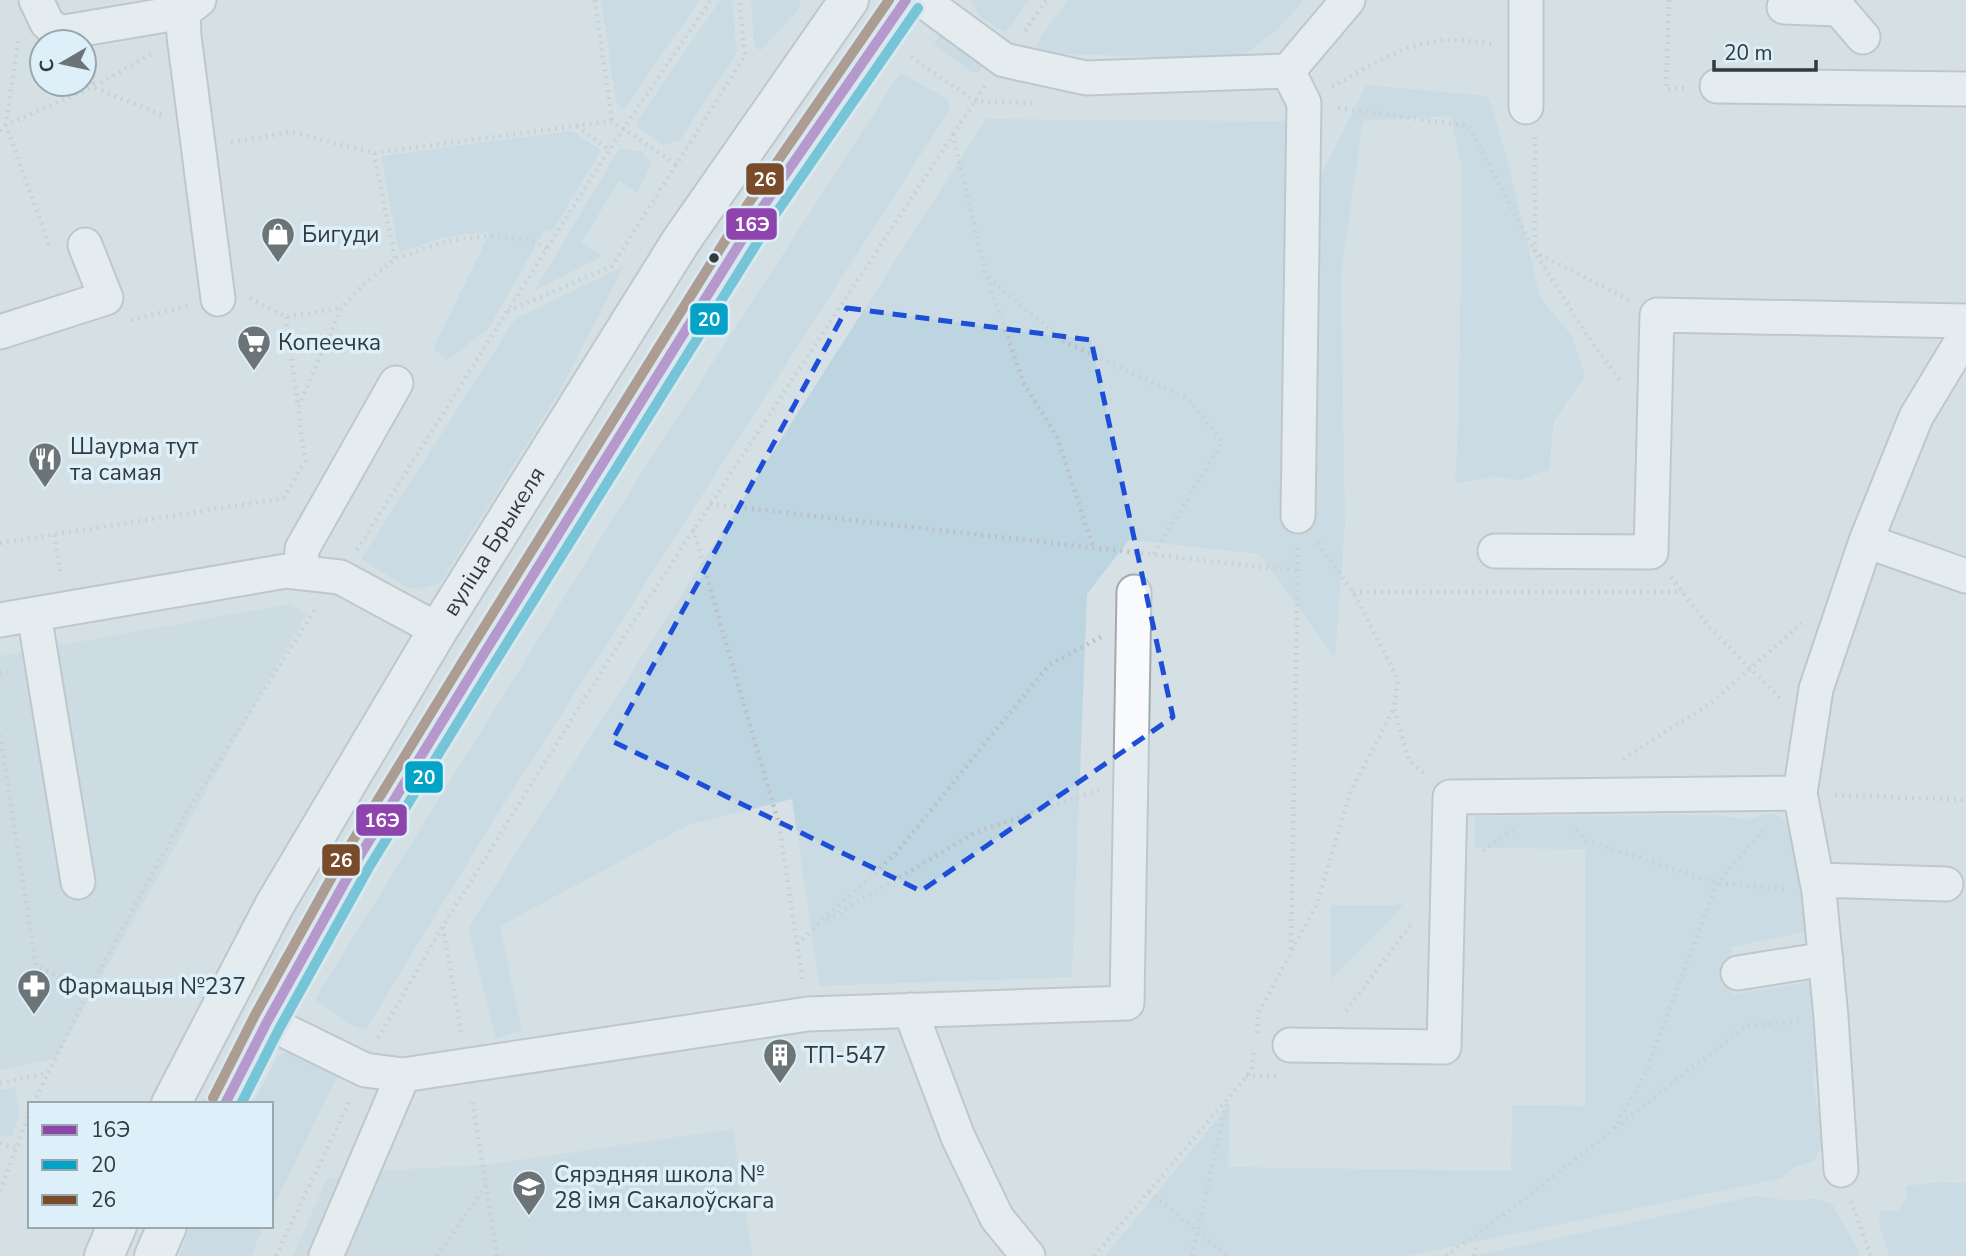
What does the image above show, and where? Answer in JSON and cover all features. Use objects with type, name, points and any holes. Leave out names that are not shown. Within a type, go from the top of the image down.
[{"type":"main road","name":"вуліца Брыкеля","points":[[172,1102],[274,906],[438,630],[681,241],[849,0]]},
{"type":"main road","points":[[226,1102],[267,1022],[363,851],[760,211],[905,0]]},
{"type":"main road","points":[[104,1256],[116,1228]]},
{"type":"main road","points":[[154,1256],[166,1228]]},
{"type":"lane","points":[[36,0],[47,23],[53,28]]},
{"type":"lane","points":[[922,0],[1004,60],[1086,78],[1288,71],[1348,0]]},
{"type":"lane","points":[[1526,0],[1530,120]]},
{"type":"lane","points":[[1862,87],[1863,0]]},
{"type":"lane","points":[[1784,7],[1839,9],[1863,37]]},
{"type":"lane","points":[[96,28],[188,16],[195,129],[234,298]]},
{"type":"lane","points":[[1288,71],[1304,103],[1298,516]]},
{"type":"lane","points":[[1717,86],[1966,89]]},
{"type":"lane","points":[[0,332],[106,298],[85,245]]},
{"type":"lane","points":[[1495,551],[1651,552],[1657,315],[1966,321]]},
{"type":"lane","points":[[1840,1170],[1826,959],[1818,886],[1800,793],[1816,689],[1866,541],[1916,417],[1966,334]]},
{"type":"lane","points":[[301,572],[302,549],[396,383]]},
{"type":"lane","points":[[1866,541],[1966,576]]},
{"type":"lane","points":[[0,620],[285,571],[340,576],[438,630]]},
{"type":"lane","points":[[267,1022],[365,1070],[403,1075],[808,1014],[1127,1003],[1134,606]]},
{"type":"lane","points":[[34,614],[78,883]]},
{"type":"lane","points":[[1289,1061],[1444,1047],[1450,797],[1800,793]]},
{"type":"lane","points":[[1818,886],[1946,884]]},
{"type":"lane","points":[[1738,973],[1826,959]]},
{"type":"lane","points":[[910,1010],[958,1136],[997,1218],[1028,1256]]},
{"type":"lane","points":[[326,1256],[403,1075]]},
{"type":"path","points":[[595,0],[612,121]]},
{"type":"path","points":[[352,558],[609,150],[711,0]]},
{"type":"path","points":[[508,312],[612,265],[745,56],[739,0]]},
{"type":"path","points":[[276,1256],[381,1033],[443,926],[693,529],[975,101],[1046,0]]},
{"type":"path","points":[[1669,0],[1666,89],[1717,86]]},
{"type":"path","points":[[98,83],[188,16]]},
{"type":"path","points":[[19,36],[6,125],[52,257]]},
{"type":"path","points":[[1304,103],[1365,68],[1416,46],[1455,39],[1526,48]]},
{"type":"path","points":[[907,55],[975,101]]},
{"type":"path","points":[[98,89],[223,143],[291,132],[374,153],[612,121],[677,165]]},
{"type":"path","points":[[0,131],[6,125],[68,98]]},
{"type":"path","points":[[1304,103],[1469,127],[1535,252],[1586,334],[1654,428]]},
{"type":"path","points":[[1530,120],[1535,252]]},
{"type":"path","points":[[577,126],[609,150]]},
{"type":"path","points":[[953,134],[986,275],[1024,384],[1057,437],[1093,547]]},
{"type":"path","points":[[374,153],[395,259]]},
{"type":"path","points":[[298,408],[341,308],[361,287],[395,259],[446,241],[488,236],[530,239],[547,249]]},
{"type":"path","points":[[1535,252],[1657,315]]},
{"type":"path","points":[[986,275],[1065,342],[1188,399],[1222,442],[1154,554]]},
{"type":"path","points":[[234,298],[286,317],[341,308]]},
{"type":"path","points":[[0,543],[284,498],[305,461],[286,317]]},
{"type":"path","points":[[710,504],[1297,571]]},
{"type":"path","points":[[1291,953],[1298,516]]},
{"type":"path","points":[[1256,1035],[1259,1012],[1316,906],[1350,791],[1394,708],[1398,679],[1353,592],[1298,516]]},
{"type":"path","points":[[693,529],[779,825],[808,1014]]},
{"type":"path","points":[[54,534],[63,588]]},
{"type":"path","points":[[1651,552],[1710,628],[1810,728]]},
{"type":"path","points":[[1353,592],[1683,592]]},
{"type":"path","points":[[34,1102],[89,990],[181,821],[319,604]]},
{"type":"path","points":[[797,944],[896,853],[1049,665],[1134,606]]},
{"type":"path","points":[[1622,761],[1711,703],[1812,615]]},
{"type":"path","points":[[1394,708],[1409,760],[1450,797]]},
{"type":"path","points":[[0,735],[36,966],[89,990]]},
{"type":"path","points":[[817,925],[976,832],[1098,790],[1131,784]]},
{"type":"path","points":[[1612,1130],[1644,1077],[1717,883],[1800,793],[1966,800]]},
{"type":"path","points":[[1567,821],[1586,841],[1717,883],[1818,886]]},
{"type":"path","points":[[1479,854],[1520,825]]},
{"type":"path","points":[[1346,1011],[1414,922]]},
{"type":"path","points":[[443,926],[460,1024]]},
{"type":"path","points":[[1449,1254],[1746,1026],[1831,1017]]},
{"type":"path","points":[[1094,1256],[1252,1070],[1255,1047]]},
{"type":"path","points":[[1246,1076],[1289,1061]]},
{"type":"path","points":[[0,1083],[48,1073]]},
{"type":"path","points":[[1192,1256],[1227,1099]]},
{"type":"path","points":[[0,1192],[28,1116]]},
{"type":"path","points":[[0,1143],[15,1148]]},
{"type":"path","points":[[484,1165],[497,1256]]},
{"type":"path","points":[[1840,1170],[1871,1256]]},
{"type":"path","points":[[437,1256],[486,1185]]},
{"type":"path","points":[[1149,1192],[1227,1256]]},
{"type":"path","points":[[1474,1256],[1476,1248]]},
{"type":"highlighted area","points":[[847,308],[1091,340],[1173,717],[921,891],[612,741]]},
{"type":"shaded area","points":[[601,0],[700,0],[624,109],[616,103]]},
{"type":"shaded area","points":[[720,0],[732,0],[737,52],[680,140],[663,145],[635,125]]},
{"type":"shaded area","points":[[751,0],[799,0],[801,7],[760,51],[754,45]]},
{"type":"shaded area","points":[[971,0],[1029,0],[1005,32],[984,19]]},
{"type":"shaded area","points":[[1068,0],[1304,0],[1276,31],[1245,54],[1188,58],[1035,53],[1041,36]]},
{"type":"shaded area","points":[[941,33],[983,65],[980,71],[973,73],[934,44]]},
{"type":"shaded area","points":[[900,73],[948,99],[950,109],[493,821],[366,1029],[355,1027],[316,1000],[320,991],[633,486]]},
{"type":"shaded area","points":[[1366,85],[1488,96],[1505,150],[1541,299],[1572,336],[1585,376],[1554,421],[1549,469],[1518,481],[1496,476],[1455,484],[1459,406],[1462,171],[1451,116],[1363,121],[1341,275],[1345,524],[1335,658],[1259,554],[1129,540],[1087,594],[1072,977],[819,986],[792,799],[688,825],[500,926],[522,1030],[496,1039],[468,928],[986,119],[1290,121],[1289,165],[1322,173]]},
{"type":"shaded area","points":[[571,131],[601,150],[554,229],[544,231],[489,328],[447,360],[433,349],[490,232],[444,237],[399,253],[381,156]]},
{"type":"shaded area","points":[[619,149],[641,151],[652,164],[637,192],[619,181],[581,243],[603,256],[534,291]]},
{"type":"shaded area","points":[[624,266],[558,394],[440,583],[422,589],[406,587],[361,559],[515,319]]},
{"type":"shaded area","points":[[290,604],[307,613],[55,1059],[0,1070],[0,656]]},
{"type":"shaded area","points":[[1765,814],[1779,817],[1790,827],[1797,842],[1805,880],[1810,931],[1731,947],[1733,994],[1816,981],[1813,1083],[1824,1142],[1814,1161],[1794,1167],[1782,1178],[1407,1256],[1105,1256],[1230,1103],[1228,1167],[1511,1171],[1512,1105],[1585,1106],[1585,849],[1475,848],[1475,816],[1718,815],[1747,820]]},
{"type":"shaded area","points":[[1331,905],[1404,905],[1331,979]]},
{"type":"shaded area","points":[[291,1050],[338,1075],[273,1207],[273,1102],[254,1102],[278,1056]]},
{"type":"shaded area","points":[[15,1087],[20,1113],[12,1136],[0,1136],[0,1090]]},
{"type":"shaded area","name":"Сярэдняя школа № 28 імя Сакалоўскага","points":[[733,1129],[753,1256],[293,1256],[327,1179],[391,1170],[484,1165]]},
{"type":"shaded area","points":[[730,1133],[749,1256],[535,1256],[521,1165]]},
{"type":"shaded area","points":[[1935,1182],[1966,1183],[1966,1256],[1889,1256],[1879,1224],[1880,1211],[1897,1211],[1906,1200],[1907,1186]]},
{"type":"shaded area","points":[[1756,1196],[1792,1201],[1815,1198],[1832,1204],[1858,1249],[1859,1256],[1473,1256]]},
{"type":"shaded area","points":[[189,1228],[263,1228],[251,1256],[179,1256]]},
{"type":"transit line","name":"26","points":[[213,1098],[255,1015],[344,855],[463,661],[748,204],[889,0]]},
{"type":"transit line","name":"16Э","points":[[226,1102],[356,862],[475,668],[760,211],[906,0]]},
{"type":"transit line","name":"20","points":[[242,1102],[279,1029],[368,869],[487,675],[772,219],[918,8]]},
{"type":"place","name":"Бигуди","points":[[278,264]]},
{"type":"place","name":"Копеечка","points":[[254,372]]},
{"type":"place","name":"Шаурма тут та самая","points":[[45,489]]},
{"type":"place","name":"Фармацыя №237","points":[[34,1016]]},
{"type":"place","name":"ТП-547","points":[[780,1085]]},
{"type":"place","name":"Сярэдняя школа № 28 імя Сакалоўскага","points":[[529,1217]]}]
